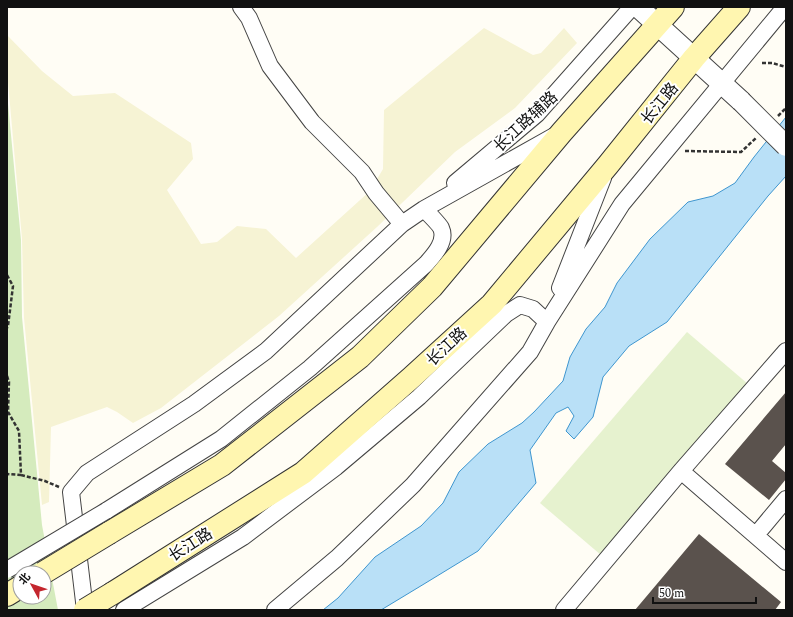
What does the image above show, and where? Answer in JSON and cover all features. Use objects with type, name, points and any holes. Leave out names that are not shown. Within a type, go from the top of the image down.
[{"type":"main road","points":[[52,568],[222,464],[360,357],[432,287],[562,132],[673,7]]},
{"type":"main road","name":"长江路","points":[[85,610],[119,602],[303,473],[492,304],[608,165],[694,58],[739,7]]},
{"type":"street","points":[[241,7],[249,18],[270,66],[312,122],[362,172],[376,193],[402,224]]},
{"type":"street","name":"长江路辅路","points":[[424,209],[537,114],[632,7]]},
{"type":"street","points":[[638,7],[741,102],[786,146]]},
{"type":"street","points":[[275,610],[337,558],[413,485],[530,352],[547,322],[622,204],[785,7]]},
{"type":"street","points":[[85,610],[71,492],[87,472],[194,404],[266,351],[402,224],[424,209],[562,132]]},
{"type":"street","points":[[547,322],[608,165]]},
{"type":"street","points":[[7,570],[106,511],[221,439],[310,368],[426,264],[436,252],[442,239],[441,228],[424,209]]},
{"type":"street","points":[[119,602],[243,537],[336,467],[419,397],[506,314],[520,305],[533,308],[547,322]]},
{"type":"street","points":[[564,610],[786,351]]},
{"type":"street","points":[[682,472],[786,562]]},
{"type":"street","points":[[756,535],[786,499]]},
{"type":"path","points":[[762,63],[772,63],[786,68]]},
{"type":"path","points":[[774,120],[786,108]]},
{"type":"path","points":[[666,150],[741,152],[758,136]]},
{"type":"path","points":[[7,275],[13,286],[7,328]]},
{"type":"path","points":[[7,376],[9,382],[8,412],[19,431],[21,475]]},
{"type":"path","points":[[7,474],[21,475],[45,481],[71,492]]},
{"type":"shaded area","points":[[484,28],[533,55],[541,53],[564,28],[577,43],[515,108],[455,152],[377,227],[279,316],[161,408],[133,423],[107,407],[51,427],[49,502],[42,505],[24,318],[22,239],[7,71],[7,35],[42,71],[73,96],[115,93],[191,143],[193,159],[167,190],[201,244],[217,242],[237,226],[266,229],[296,258],[370,191],[383,169],[384,110]]},
{"type":"green space","points":[[7,93],[21,240],[22,317],[42,525],[50,565],[12,565],[12,605],[52,605],[52,578],[58,610],[7,610]]},
{"type":"green space","points":[[687,332],[748,384],[601,555],[540,503]]},
{"type":"water","points":[[786,117],[786,176],[768,196],[667,322],[629,346],[603,377],[593,417],[574,439],[566,431],[574,416],[568,407],[556,413],[530,450],[536,483],[478,551],[381,610],[323,610],[338,598],[375,557],[421,526],[443,503],[459,472],[488,444],[522,423],[534,412],[563,381],[570,357],[586,329],[605,307],[617,283],[650,239],[688,202],[713,196],[735,183]]},
{"type":"building","points":[[786,392],[786,444],[772,461],[786,473],[786,479],[769,500],[725,464]]},
{"type":"building","points":[[699,534],[781,602],[775,610],[635,610]]}]
